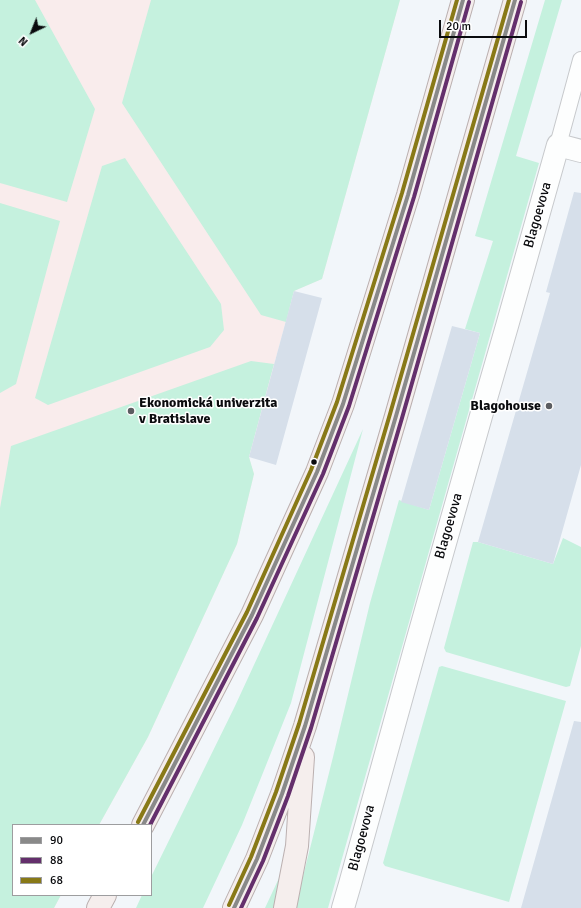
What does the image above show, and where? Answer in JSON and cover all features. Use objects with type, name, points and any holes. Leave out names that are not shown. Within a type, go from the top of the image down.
[{"type":"main road","points":[[144,824],[252,616],[316,472],[338,418],[408,195],[463,0]]},
{"type":"main road","points":[[234,908],[257,859],[282,794],[305,726],[399,408],[515,0]]},
{"type":"main road","points":[[285,908],[297,846],[305,726]]},
{"type":"main road","points":[[98,908],[105,896]]},
{"type":"main road","points":[[111,908],[113,896]]},
{"type":"street","points":[[558,145],[581,151]]},
{"type":"street","name":"Blagoevova","points":[[342,908],[558,145]]},
{"type":"lane","points":[[558,145],[581,60]]},
{"type":"shaded area","name":"Ekonomická univerzita v Bratislave","points":[[0,0],[400,0],[322,279],[294,291],[249,457],[254,474],[237,544],[148,737],[100,824],[12,824],[12,896],[60,896],[54,908],[0,908]]},
{"type":"green space","points":[[0,0],[35,0],[95,109],[67,202],[0,183]]},
{"type":"green space","points":[[151,0],[400,0],[322,279],[294,291],[286,322],[261,315],[122,103]]},
{"type":"green space","points":[[545,0],[562,0],[516,156],[539,163],[328,908],[295,908],[370,603],[399,500],[429,510],[480,333],[465,329],[493,241],[475,236]]},
{"type":"green space","points":[[125,158],[221,304],[224,330],[210,347],[48,405],[35,398],[102,166]]},
{"type":"green space","points":[[0,203],[60,221],[16,384],[0,393]]},
{"type":"green space","points":[[251,361],[274,364],[249,457],[254,474],[237,544],[148,737],[100,824],[12,824],[12,896],[60,896],[54,908],[0,908],[0,508],[11,446]]},
{"type":"green space","points":[[363,429],[291,703],[242,825],[203,908],[136,908],[142,896],[152,896],[152,875],[235,706]]},
{"type":"green space","points":[[563,538],[581,547],[581,646],[570,686],[566,687],[446,652],[444,648],[473,542],[478,542],[553,564]]},
{"type":"green space","points":[[442,666],[566,701],[509,902],[385,866],[383,863],[439,667]]},
{"type":"green space","points":[[286,863],[277,908],[265,908]]},
{"type":"building","name":"Blagohouse","points":[[574,192],[581,193],[581,465],[553,564],[478,542],[550,293],[546,292]]},
{"type":"building","points":[[294,291],[322,298],[276,465],[249,457]]},
{"type":"building","points":[[452,326],[480,333],[429,510],[401,502]]},
{"type":"building","points":[[574,721],[581,722],[581,908],[521,908]]},
{"type":"transit line","name":"68","points":[[138,822],[247,612],[311,470],[337,402],[402,193],[457,0]]},
{"type":"transit line","name":"90","points":[[144,824],[252,615],[317,472],[343,404],[408,195],[463,0]]},
{"type":"transit line","name":"68","points":[[229,905],[251,857],[276,792],[299,724],[509,0]]},
{"type":"transit line","name":"90","points":[[234,908],[257,859],[282,794],[305,726],[396,416],[515,0]]},
{"type":"transit line","name":"88","points":[[151,824],[257,618],[323,474],[349,406],[414,197],[469,2]]},
{"type":"transit line","name":"88","points":[[241,908],[263,861],[288,796],[311,728],[402,418],[521,2]]},
{"type":"place","name":"Blagohouse","points":[[549,406]]},
{"type":"place","name":"Ekonomická univerzita v Bratislave","points":[[131,411]]}]
